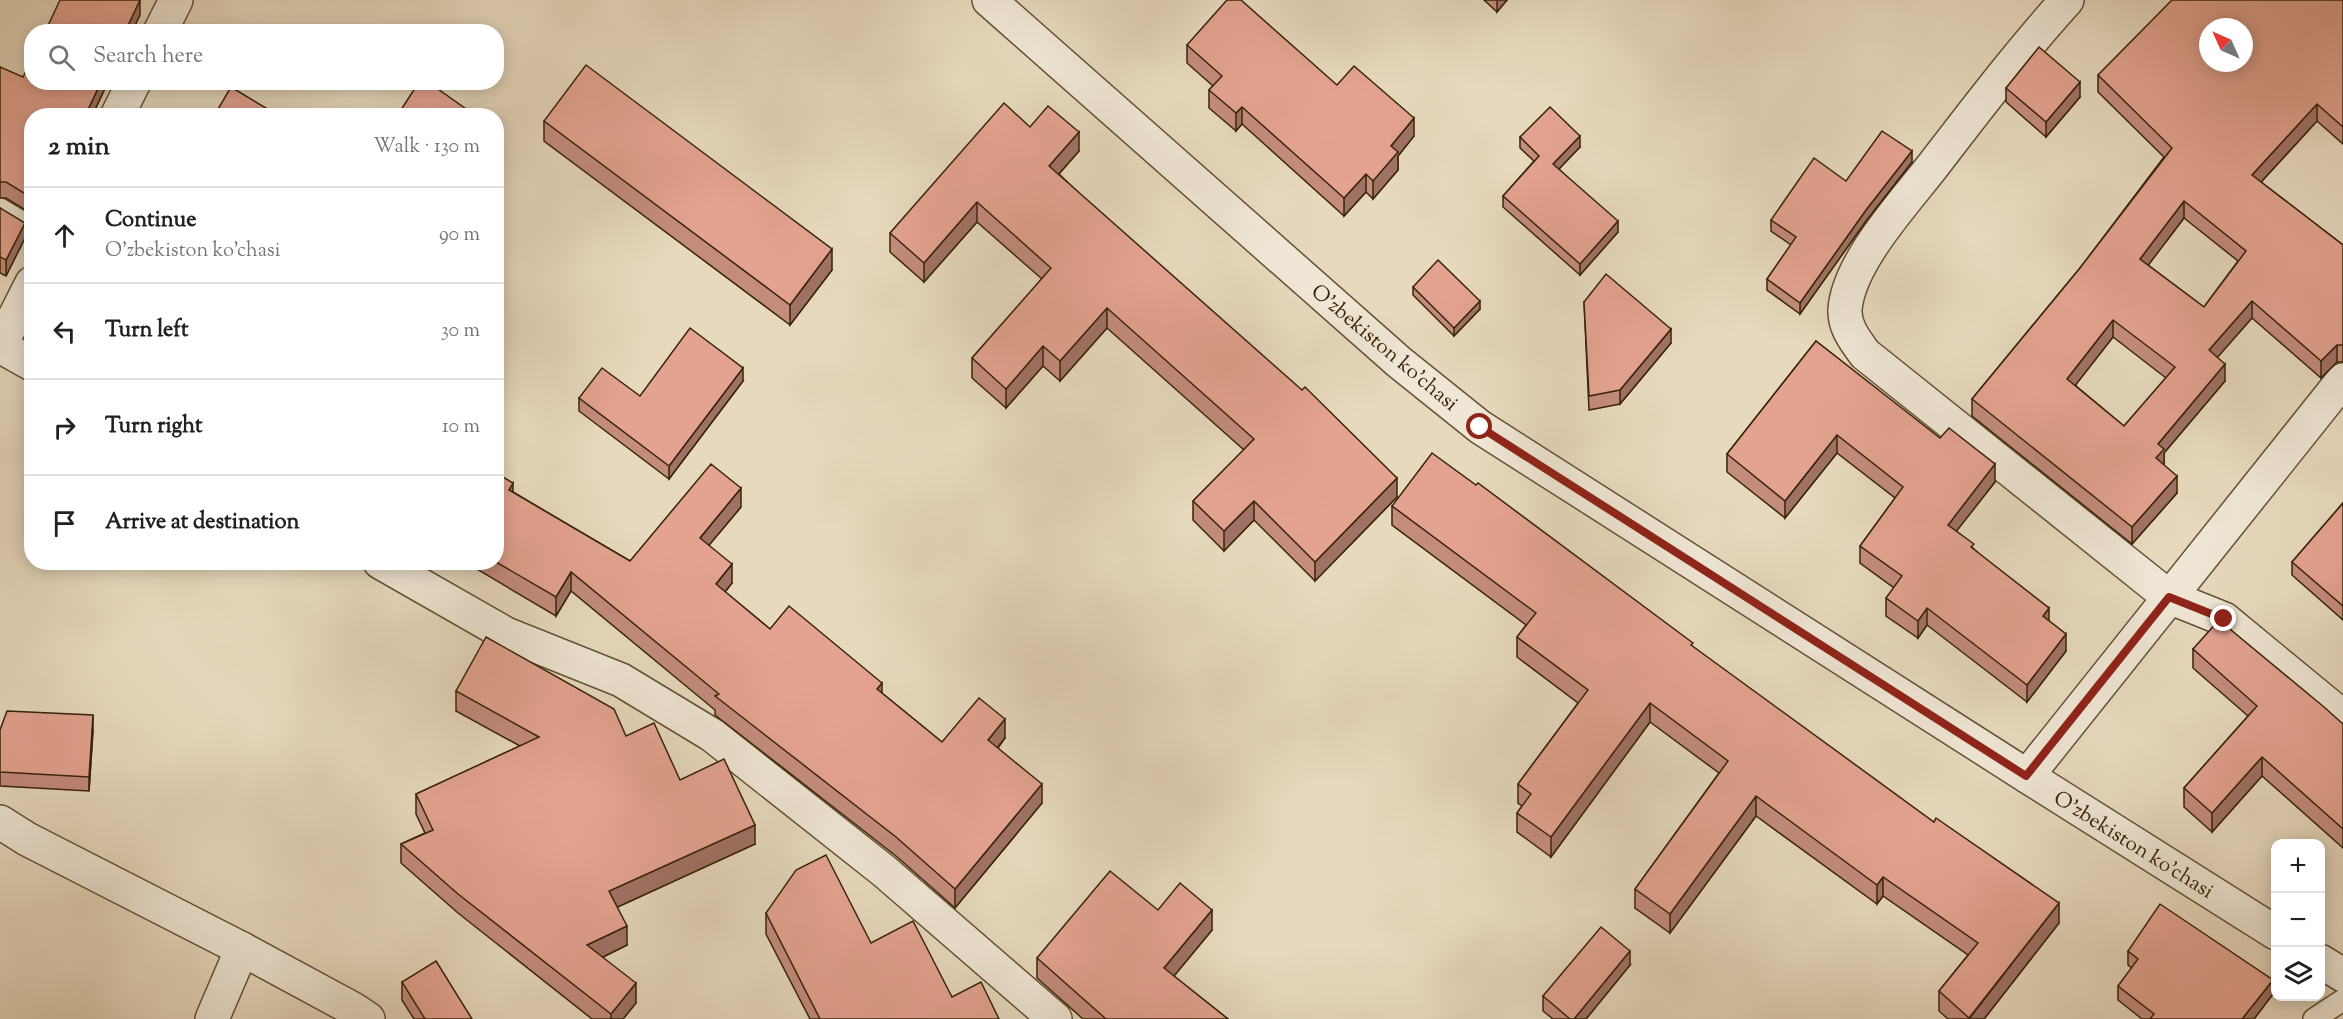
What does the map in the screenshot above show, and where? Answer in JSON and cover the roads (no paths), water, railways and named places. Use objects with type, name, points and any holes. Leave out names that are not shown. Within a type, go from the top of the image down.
[{"type":"street","points":[[164,24],[176,0]]},
{"type":"street","name":"O'zbekiston ko'chasi","points":[[989,0],[1399,362],[1480,427],[2271,930]]},
{"type":"street","points":[[2067,0],[2021,52],[1876,240],[1852,280],[1845,310],[1848,330],[1864,354],[2169,597],[2224,619],[2343,717]]},
{"type":"street","points":[[121,108],[130,90]]},
{"type":"street","points":[[24,299],[0,346],[24,360]]},
{"type":"street","points":[[2026,776],[2343,380]]},
{"type":"street","points":[[394,570],[506,634],[621,680],[712,735],[884,872],[1055,1019]]},
{"type":"street","points":[[0,822],[27,839],[242,949],[368,1019]]},
{"type":"street","points":[[212,1019],[242,949]]},
{"type":"street","points":[[2325,964],[2343,975]]},
{"type":"lane","points":[[0,209],[24,223]]},
{"type":"lane","points":[[2314,1019],[2343,999]]}]
